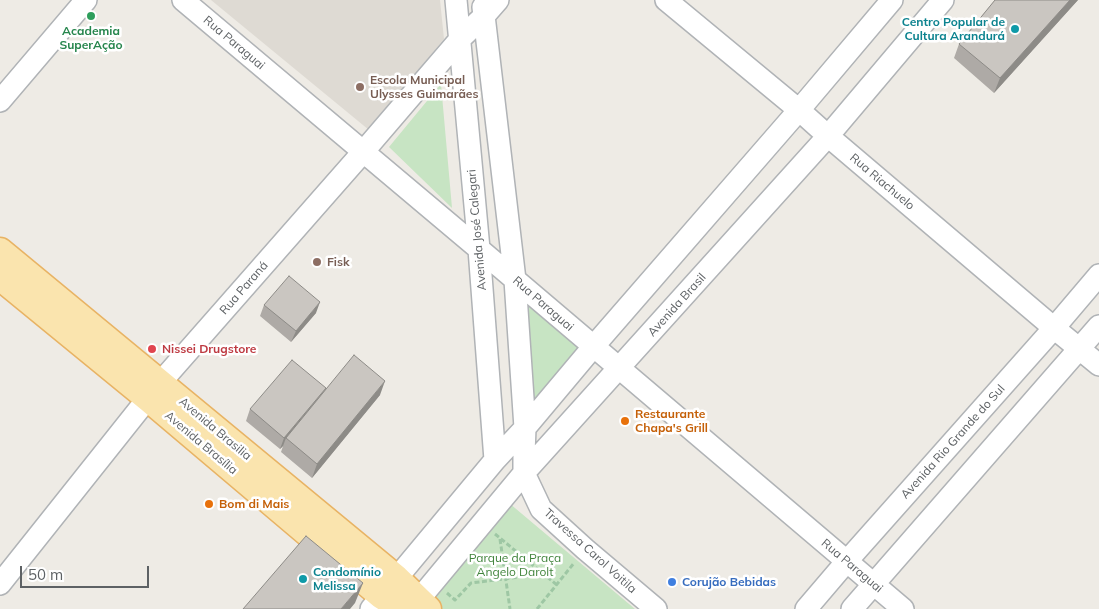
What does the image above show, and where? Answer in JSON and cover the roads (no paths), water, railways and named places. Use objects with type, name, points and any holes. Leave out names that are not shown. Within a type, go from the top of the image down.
[{"type":"main road","name":"Avenida Brasilia","points":[[0,251],[155,391],[405,599]]},
{"type":"main road","points":[[0,277],[155,391]]},
{"type":"street","points":[[0,101],[86,0]]},
{"type":"street","name":"Rua Paraguai","points":[[183,0],[902,609]]},
{"type":"street","name":"Avenida José Calegari","points":[[456,0],[479,249],[495,460]]},
{"type":"street","name":"Rua Paraná","points":[[0,584],[155,391],[460,39],[483,8],[498,0]]},
{"type":"street","name":"Rua Riachuelo","points":[[666,0],[799,110],[1099,365]]},
{"type":"street","points":[[405,599],[495,460],[525,428],[892,0]]},
{"type":"street","name":"Avenida Brasil","points":[[405,599],[482,524],[524,473],[828,136],[943,0]]},
{"type":"street","points":[[483,8],[515,280],[525,428]]},
{"type":"street","name":"Avenida Rio Grande do Sul","points":[[806,609],[1099,275]]},
{"type":"street","points":[[852,609],[1099,326]]},
{"type":"street","name":"Travessa Carol Voitila","points":[[525,428],[524,473],[541,509],[656,609]]},
{"type":"place","name":"Academia SuperAção","points":[[91,16]]},
{"type":"place","name":"Centro Popular de Cultura Arandurá","points":[[1015,29]]},
{"type":"place","name":"Escola Municipal Ulysses Guimarães","points":[[360,87]]},
{"type":"place","name":"Fisk","points":[[317,262]]},
{"type":"place","name":"Nissei Drugstore","points":[[152,349]]},
{"type":"place","name":"Restaurante Chapa's Grill","points":[[625,421]]},
{"type":"place","name":"Bom di Mais","points":[[209,504]]},
{"type":"place","name":"Condomínio Melissa","points":[[303,579]]},
{"type":"place","name":"Corujão Bebidas","points":[[672,582]]},
{"type":"park label","name":"Parque da Praça Angelo Darolt","points":[[515,565]]}]
